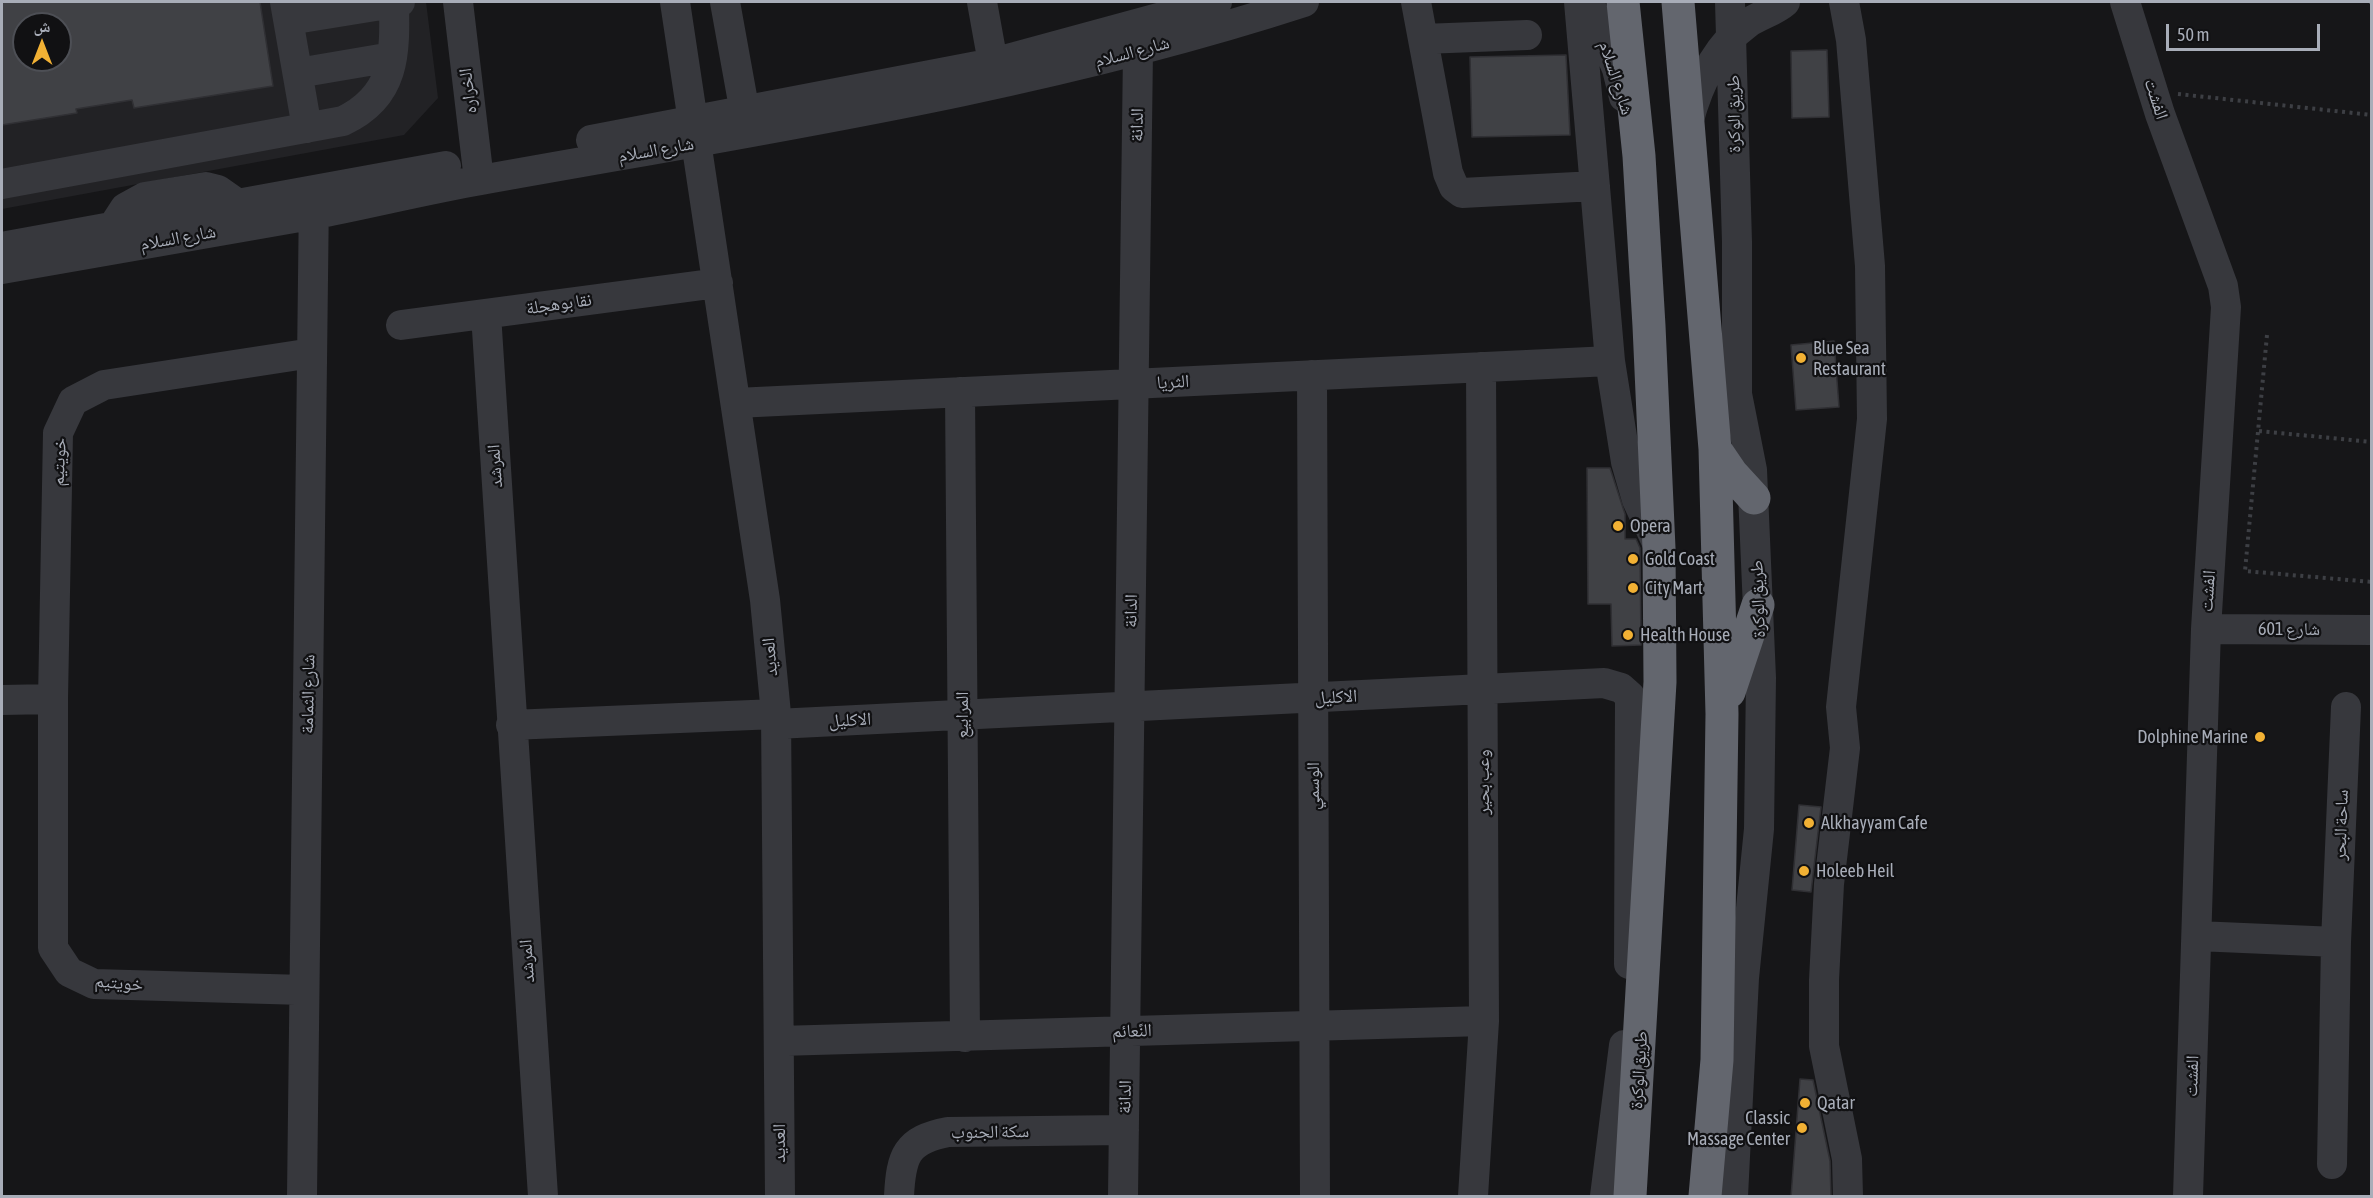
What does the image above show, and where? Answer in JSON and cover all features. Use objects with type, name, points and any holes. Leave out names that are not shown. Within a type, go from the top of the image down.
[{"type":"highway","name":"طريق الوكرة","points":[[1623,2],[1639,156],[1659,548],[1660,682],[1630,1197]]},
{"type":"highway","points":[[1678,2],[1715,449],[1722,714],[1717,1060],[1705,1197]]},
{"type":"highway","points":[[1715,449],[1732,474],[1754,498]]},
{"type":"highway","points":[[1722,714],[1758,605]]},
{"type":"highway","points":[[1631,823],[1654,792]]},
{"type":"street","points":[[2,184],[307,128],[343,121],[361,112],[376,99],[386,82],[392,57],[397,2],[287,11],[307,128]]},
{"type":"street","name":"الخراره","points":[[458,2],[478,170]]},
{"type":"street","name":"العديد","points":[[675,2],[765,600],[776,719],[780,1197]]},
{"type":"street","points":[[725,2],[745,113]]},
{"type":"street","points":[[982,2],[993,63]]},
{"type":"street","name":"شارع السلام","points":[[695,133],[745,113],[993,63],[1140,25],[1217,2]]},
{"type":"street","name":"شارع السلام","points":[[2,269],[478,170],[695,133],[987,88],[1140,25],[1304,2]]},
{"type":"street","points":[[1416,2],[1448,173],[1454,187],[1462,194],[1595,186]]},
{"type":"street","name":"طريق الوكرة","points":[[1580,2],[1610,361],[1626,462],[1637,500],[1659,548]]},
{"type":"street","name":"شارع السلام","points":[[1589,2],[1617,69],[1639,156]]},
{"type":"street","name":"طريق الوكرة","points":[[1730,2],[1737,394],[1752,470],[1761,678],[1759,828],[1744,978],[1733,1197]]},
{"type":"street","points":[[1844,2],[1851,40],[1870,266],[1872,418],[1840,707],[1845,748],[1829,884],[1824,980],[1824,1046],[1847,1159],[1848,1197]]},
{"type":"street","name":"الفشت","points":[[2125,2],[2160,114],[2225,296],[2205,629],[2188,1197]]},
{"type":"street","points":[[1687,126],[1704,79],[1732,37],[1755,18],[1780,3]]},
{"type":"street","name":"الدانة","points":[[1123,1197],[1140,25]]},
{"type":"street","points":[[1423,39],[1527,35]]},
{"type":"street","points":[[298,73],[392,57]]},
{"type":"street","name":"شارع السلام","points":[[2,248],[238,204],[314,203]]},
{"type":"street","name":"شارع الثمامة","points":[[302,1197],[314,203]]},
{"type":"street","name":"نقا بوهجلة","points":[[401,325],[718,283]]},
{"type":"street","name":"المرشد","points":[[486,314],[543,1197]]},
{"type":"street","name":"خويتيم","points":[[304,990],[94,984],[69,972],[53,948],[53,699],[58,433],[74,401],[104,386],[312,353]]},
{"type":"street","name":"الثريا","points":[[736,403],[1610,361]]},
{"type":"street","name":"وعب بحير","points":[[1473,1197],[1484,1021],[1481,367]]},
{"type":"street","name":"الوسمي","points":[[1312,375],[1315,1197]]},
{"type":"street","name":"المرابيع","points":[[960,392],[965,1037]]},
{"type":"street","name":"شارع 601","points":[[2205,629],[2372,630]]},
{"type":"street","name":"الاكليل","points":[[776,719],[962,715],[1604,683],[1621,688],[1630,696],[1629,958]]},
{"type":"street","points":[[2,700],[53,699]]},
{"type":"street","name":"ساحة البحر","points":[[2332,1164],[2336,942],[2346,707]]},
{"type":"street","points":[[511,725],[776,719]]},
{"type":"street","points":[[2197,936],[2336,942]]},
{"type":"street","name":"طريق الوكرة","points":[[1605,1197],[1613,1125],[1623,1070],[1629,958]]},
{"type":"street","name":"النًعائم","points":[[779,1041],[1484,1021]]},
{"type":"street","name":"سكة الجنوب","points":[[899,1197],[901,1168],[910,1147],[928,1136],[948,1132],[1124,1130]]},
{"type":"path","points":[[2170,94],[2372,115]]},
{"type":"path","points":[[2267,335],[2245,571],[2372,582]]},
{"type":"path","points":[[2259,431],[2372,442]]},
{"type":"shaded area","points":[[2,2],[426,2],[438,98],[404,135],[2,209]]},
{"type":"building","points":[[2,2],[260,2],[273,86],[134,108],[132,100],[76,109],[77,113],[2,125]]},
{"type":"building","points":[[1827,50],[1829,117],[1792,118],[1791,51]]},
{"type":"building","points":[[1566,55],[1570,135],[1472,137],[1470,57]]},
{"type":"building","points":[[1834,341],[1839,407],[1796,410],[1791,345]]},
{"type":"building","points":[[1587,468],[1610,468],[1625,514],[1625,539],[1636,539],[1640,548],[1641,645],[1612,646],[1611,604],[1588,604]]},
{"type":"building","points":[[1799,805],[1821,807],[1811,892],[1792,890]]},
{"type":"building","points":[[1800,1079],[1813,1080],[1830,1161],[1831,1197],[1791,1197]]},
{"type":"place","name":"Blue Sea Restaurant","points":[[1801,358]]},
{"type":"place","name":"Opera","points":[[1618,526]]},
{"type":"place","name":"Gold Coast","points":[[1633,559]]},
{"type":"place","name":"City Mart","points":[[1633,588]]},
{"type":"place","name":"Health House","points":[[1628,635]]},
{"type":"place","name":"Dolphine Marine","points":[[2260,737]]},
{"type":"place","name":"Alkhayyam Cafe","points":[[1809,823]]},
{"type":"place","name":"Holeeb Heil","points":[[1804,871]]},
{"type":"place","name":"Qatar","points":[[1805,1103]]},
{"type":"place","name":"Classic Massage Center","points":[[1802,1128]]}]
